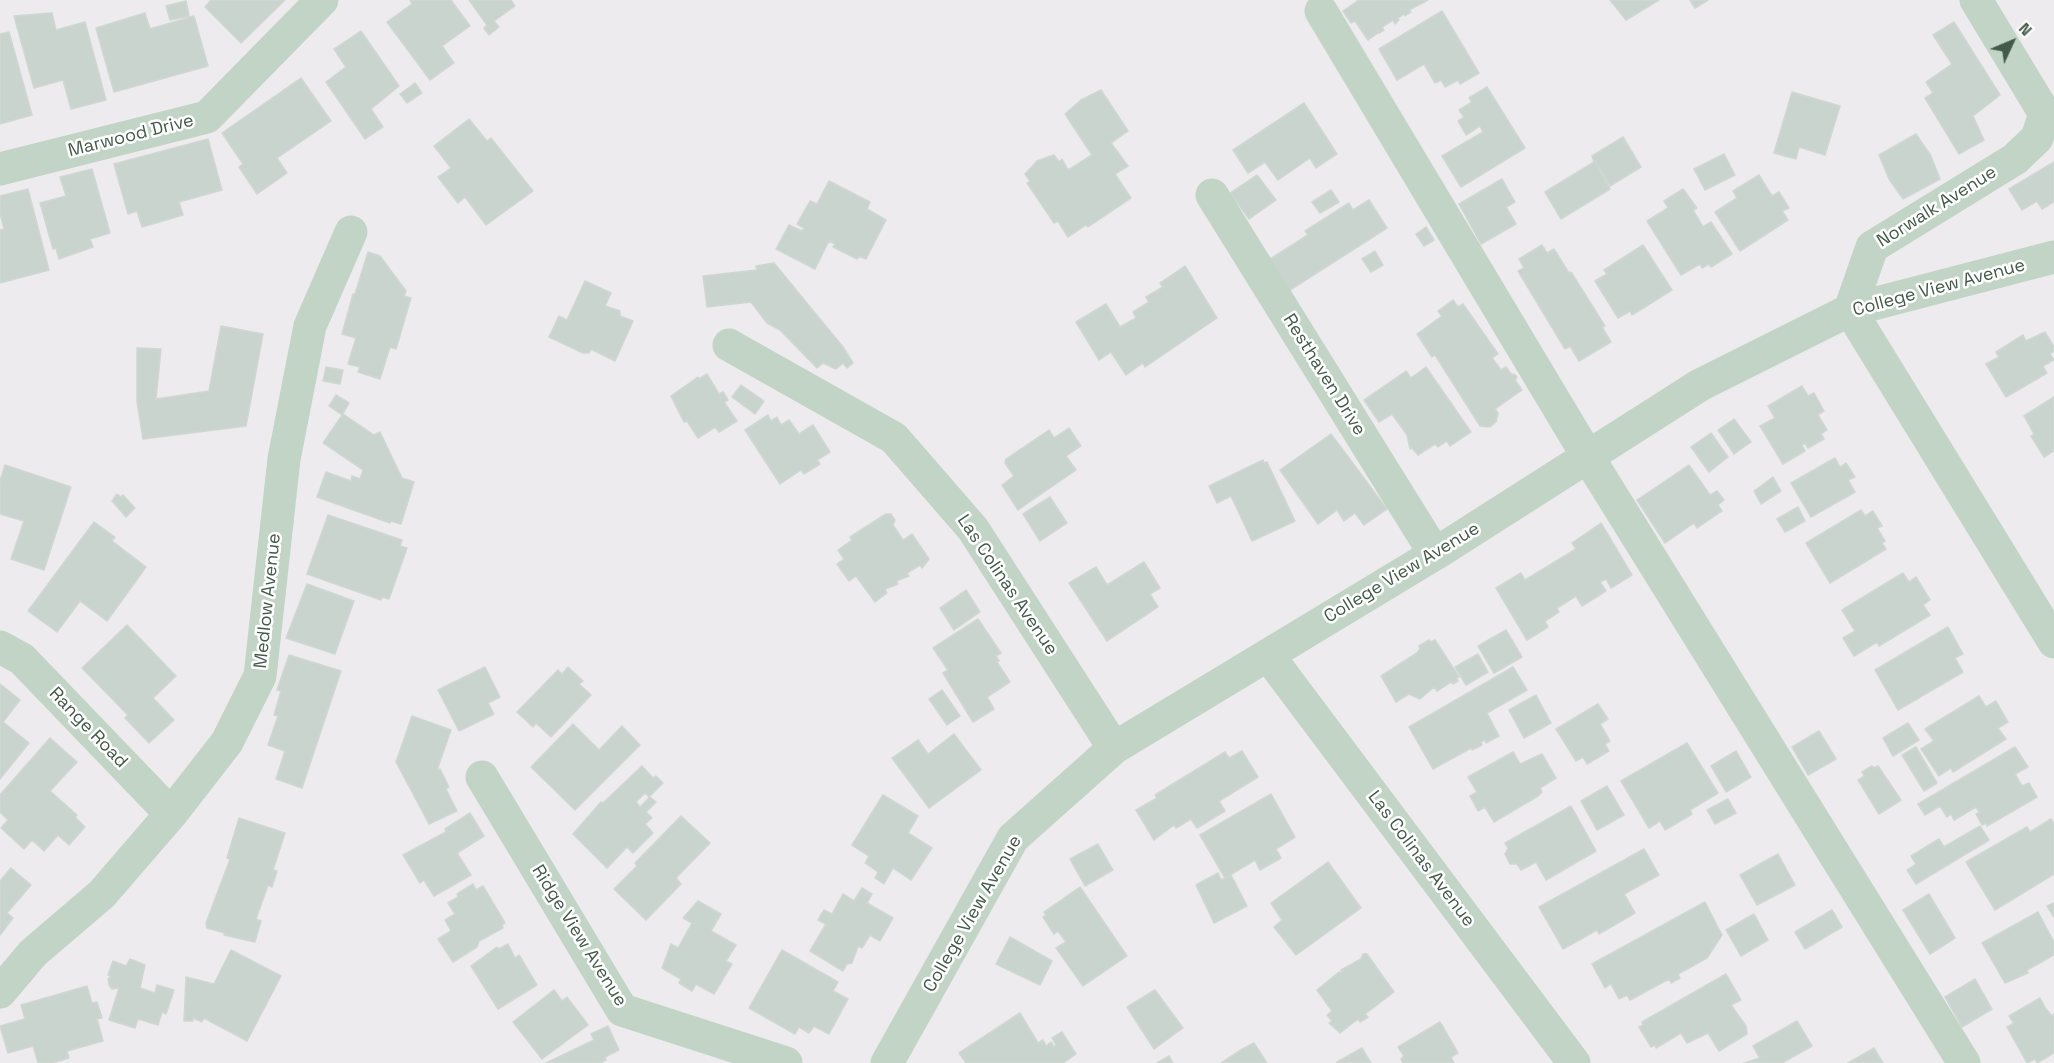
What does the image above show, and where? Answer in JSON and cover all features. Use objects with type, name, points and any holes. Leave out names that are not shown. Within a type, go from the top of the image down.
[{"type":"street","name":"Marwood Drive","points":[[0,169],[207,117],[322,0]]},
{"type":"street","name":"Norwalk Avenue","points":[[1850,310],[1872,248],[2015,159],[2037,138],[2045,114],[1976,0]]},
{"type":"street","points":[[1321,10],[1588,457],[1964,1063]]},
{"type":"street","name":"Resthaven Drive","points":[[1212,195],[1436,554]]},
{"type":"street","name":"Medlow Avenue","points":[[0,992],[33,953],[102,894],[171,814],[227,742],[260,676],[284,459],[310,326],[351,232]]},
{"type":"street","name":"College View Avenue","points":[[886,1063],[1013,838],[1113,748],[1436,554],[1700,385],[1850,310],[2054,258]]},
{"type":"street","points":[[1850,310],[2054,642]]},
{"type":"street","name":"Las Colinas Avenue","points":[[729,345],[894,438],[973,529],[1113,748]]},
{"type":"street","name":"Range Road","points":[[0,647],[22,660],[171,814]]},
{"type":"street","name":"Las Colinas Avenue","points":[[1268,655],[1574,1063]]},
{"type":"street","name":"Ridge View Avenue","points":[[482,777],[622,1010],[786,1063]]},
{"type":"building","points":[[211,0],[285,0],[241,43],[205,7]]},
{"type":"building","points":[[410,0],[451,0],[470,26],[442,46],[454,63],[430,80],[387,22],[412,4]]},
{"type":"building","points":[[469,0],[511,0],[515,6],[494,21],[499,27],[489,35],[484,28],[487,25]]},
{"type":"building","points":[[1359,0],[1428,0],[1409,10],[1411,12],[1405,16],[1404,14],[1398,18],[1395,24],[1393,20],[1382,27],[1384,30],[1379,33],[1378,30],[1378,33],[1368,40],[1355,21],[1351,23],[1343,11]]},
{"type":"building","points":[[1610,0],[1659,0],[1626,20]]},
{"type":"building","points":[[1690,0],[1708,0],[1695,8]]},
{"type":"building","points":[[186,1],[189,16],[170,20],[166,6]]},
{"type":"building","points":[[1442,11],[1479,73],[1460,84],[1458,80],[1445,87],[1441,80],[1435,83],[1424,64],[1397,80],[1379,49]]},
{"type":"building","points":[[52,13],[56,30],[85,22],[106,100],[71,109],[63,80],[34,88],[14,16]]},
{"type":"building","points":[[145,13],[150,29],[194,16],[208,66],[114,92],[96,28]]},
{"type":"building","points":[[1954,22],[2000,95],[1973,116],[1984,140],[1959,154],[1925,98],[1933,93],[1926,82],[1952,64],[1933,35]]},
{"type":"building","points":[[361,31],[399,86],[371,109],[383,127],[365,139],[326,82],[346,67],[334,49]]},
{"type":"building","points":[[9,32],[32,115],[0,124],[0,34]]},
{"type":"building","points":[[301,78],[331,121],[277,158],[287,173],[257,194],[239,167],[243,164],[222,133]]},
{"type":"building","points":[[415,83],[422,93],[407,103],[400,94]]},
{"type":"building","points":[[1487,87],[1525,148],[1461,187],[1442,156],[1483,132],[1480,126],[1466,135],[1458,121],[1464,117],[1459,110],[1472,102],[1469,98]]},
{"type":"building","points":[[1101,90],[1128,131],[1111,143],[1128,166],[1115,174],[1131,198],[1088,227],[1086,225],[1068,237],[1058,221],[1054,223],[1027,183],[1030,181],[1025,174],[1037,161],[1054,155],[1059,162],[1062,159],[1068,170],[1092,155],[1065,114],[1081,100]]},
{"type":"building","points":[[1792,92],[1840,106],[1825,155],[1799,147],[1796,159],[1774,153]]},
{"type":"building","points":[[1304,103],[1337,154],[1316,168],[1310,158],[1278,180],[1265,162],[1248,173],[1233,150]]},
{"type":"building","points":[[469,119],[487,141],[491,138],[533,191],[486,225],[465,197],[458,203],[438,177],[451,168],[434,146]]},
{"type":"building","points":[[1916,134],[1931,156],[1940,179],[1903,199],[1889,179],[1879,155]]},
{"type":"building","points":[[1623,137],[1641,167],[1610,186],[1592,156]]},
{"type":"building","points":[[208,139],[222,190],[179,202],[183,215],[142,227],[137,211],[128,214],[114,164]]},
{"type":"building","points":[[1724,154],[1735,175],[1705,190],[1694,169]]},
{"type":"building","points":[[1592,156],[1610,189],[1561,219],[1545,192],[1594,162]]},
{"type":"building","points":[[2054,162],[2054,202],[2042,209],[2037,201],[2022,210],[2009,189]]},
{"type":"building","points":[[92,169],[110,233],[90,239],[93,247],[59,259],[56,248],[53,249],[40,203],[66,196],[60,177]]},
{"type":"building","points":[[1257,175],[1276,200],[1249,219],[1230,193]]},
{"type":"building","points":[[1759,175],[1772,196],[1779,192],[1789,208],[1782,211],[1788,220],[1740,251],[1715,212],[1737,198],[1733,191]]},
{"type":"building","points":[[1502,179],[1515,202],[1506,207],[1516,224],[1481,244],[1459,204]]},
{"type":"building","points":[[829,181],[870,202],[867,209],[886,220],[866,259],[859,256],[857,259],[833,247],[835,244],[829,241],[815,269],[776,249],[789,225],[802,231],[804,228],[797,224],[810,201],[817,204]]},
{"type":"building","points":[[28,189],[49,270],[0,283],[0,230],[4,229],[0,213],[0,196]]},
{"type":"building","points":[[1683,189],[1697,208],[1693,210],[1703,227],[1711,222],[1732,254],[1711,267],[1709,264],[1702,268],[1700,264],[1681,275],[1647,221],[1668,208],[1664,201]]},
{"type":"building","points":[[1331,190],[1339,202],[1320,213],[1312,202]]},
{"type":"building","points":[[1369,200],[1387,228],[1290,290],[1270,259],[1308,235],[1305,231],[1349,203],[1353,210]]},
{"type":"building","points":[[1426,227],[1434,240],[1424,246],[1416,234]]},
{"type":"building","points":[[1542,245],[1547,253],[1554,249],[1569,273],[1571,272],[1605,326],[1602,327],[1611,342],[1579,361],[1570,346],[1565,349],[1518,271],[1524,268],[1519,259]]},
{"type":"building","points":[[1643,245],[1672,290],[1632,315],[1630,311],[1618,318],[1595,281],[1607,274],[1604,270]]},
{"type":"building","points":[[1375,251],[1383,265],[1371,272],[1362,259]]},
{"type":"building","points":[[368,252],[380,256],[406,291],[404,296],[411,298],[396,349],[390,347],[380,379],[358,372],[360,367],[348,364],[356,338],[342,334]]},
{"type":"building","points":[[774,263],[843,347],[853,363],[847,368],[843,363],[836,369],[823,363],[817,368],[780,330],[767,323],[751,302],[707,307],[703,276],[757,270],[756,266]]},
{"type":"building","points":[[1185,266],[1217,318],[1145,367],[1143,363],[1126,375],[1111,352],[1099,360],[1076,322],[1106,304],[1120,327],[1136,318],[1133,312],[1149,302],[1146,297],[1163,287],[1160,283]]},
{"type":"building","points":[[585,281],[611,293],[605,306],[620,311],[620,316],[633,321],[615,361],[591,349],[589,353],[583,353],[549,337],[559,316],[567,320]]},
{"type":"building","points":[[1453,300],[1458,307],[1463,304],[1498,354],[1492,358],[1501,370],[1506,367],[1512,375],[1517,377],[1515,380],[1522,390],[1495,409],[1498,413],[1496,422],[1490,427],[1480,426],[1435,355],[1432,357],[1417,334],[1442,316],[1438,311]]},
{"type":"building","points":[[221,326],[263,334],[246,426],[143,439],[137,402],[137,348],[161,349],[156,399],[209,391]]},
{"type":"building","points":[[2045,332],[2054,347],[2054,351],[2050,354],[2054,360],[2043,366],[2047,373],[2006,397],[1986,364],[1999,357],[1996,352],[2023,335],[2026,341]]},
{"type":"building","points":[[326,367],[343,370],[340,384],[323,381]]},
{"type":"building","points":[[1426,367],[1471,432],[1450,446],[1447,441],[1438,447],[1435,444],[1418,455],[1412,448],[1410,449],[1407,435],[1392,414],[1379,422],[1364,400],[1406,371],[1411,378]]},
{"type":"building","points":[[707,374],[719,394],[723,392],[728,400],[724,402],[737,421],[719,432],[715,427],[698,438],[687,421],[684,422],[671,396],[698,377],[699,379]]},
{"type":"building","points":[[741,385],[764,401],[755,414],[732,397]]},
{"type":"building","points":[[1802,386],[1808,396],[1814,393],[1824,411],[1818,415],[1827,430],[1821,434],[1824,439],[1808,448],[1805,443],[1802,445],[1805,451],[1783,464],[1760,426],[1775,418],[1768,406]]},
{"type":"building","points":[[336,395],[349,403],[342,415],[329,406]]},
{"type":"building","points":[[2054,397],[2054,451],[2044,457],[2031,436],[2034,434],[2024,416]]},
{"type":"building","points":[[343,414],[374,435],[380,432],[402,478],[414,482],[401,524],[391,521],[390,523],[317,497],[326,472],[351,481],[352,476],[360,479],[363,470],[323,443]]},
{"type":"building","points":[[768,415],[771,421],[777,417],[781,425],[789,420],[799,434],[813,425],[830,452],[817,460],[820,464],[804,474],[801,470],[780,484],[745,430]]},
{"type":"building","points":[[1734,419],[1751,442],[1734,454],[1718,430]]},
{"type":"building","points":[[1069,428],[1081,446],[1066,456],[1076,470],[1018,510],[1002,485],[1014,476],[1005,463],[1006,459],[1049,430],[1054,438]]},
{"type":"building","points":[[1711,433],[1728,457],[1709,472],[1691,447]]},
{"type":"building","points":[[1331,434],[1387,509],[1364,525],[1355,513],[1344,521],[1337,510],[1318,524],[1280,470]]},
{"type":"building","points":[[1835,458],[1840,467],[1846,463],[1855,477],[1848,480],[1855,492],[1811,517],[1791,483]]},
{"type":"building","points":[[1263,460],[1264,463],[1267,462],[1295,521],[1252,541],[1231,496],[1217,503],[1209,486]]},
{"type":"building","points":[[5,465],[71,487],[44,570],[11,559],[24,521],[0,514],[0,481]]},
{"type":"building","points":[[1689,465],[1710,495],[1717,491],[1724,500],[1718,505],[1722,511],[1697,528],[1694,523],[1665,543],[1637,500]]},
{"type":"building","points":[[1773,477],[1781,491],[1761,504],[1754,491]]},
{"type":"building","points":[[117,494],[121,497],[123,495],[135,508],[126,517],[112,501]]},
{"type":"building","points":[[1050,497],[1067,523],[1040,541],[1023,514]]},
{"type":"building","points":[[1798,507],[1805,521],[1785,532],[1777,519]]},
{"type":"building","points":[[1861,510],[1865,516],[1873,511],[1882,526],[1877,528],[1885,541],[1882,543],[1886,549],[1830,583],[1806,543]]},
{"type":"building","points":[[886,514],[891,514],[895,520],[893,525],[903,540],[912,534],[929,559],[922,568],[920,565],[907,573],[909,576],[896,581],[898,584],[885,589],[887,593],[875,602],[856,576],[849,581],[837,564],[844,559],[838,550],[852,540],[850,537]]},
{"type":"building","points":[[328,515],[402,540],[400,546],[407,548],[389,599],[382,597],[381,600],[307,574]]},
{"type":"building","points":[[94,522],[115,537],[112,541],[146,567],[107,621],[80,601],[57,632],[28,611]]},
{"type":"building","points":[[1601,523],[1632,575],[1611,588],[1606,579],[1600,582],[1606,591],[1582,606],[1576,596],[1557,608],[1559,612],[1545,621],[1548,627],[1527,640],[1496,588],[1521,573],[1525,580],[1576,549],[1572,543]]},
{"type":"building","points":[[1144,562],[1160,588],[1150,594],[1158,607],[1107,641],[1069,583],[1096,567],[1107,585]]},
{"type":"building","points":[[1903,573],[1909,582],[1916,577],[1930,600],[1923,605],[1930,615],[1879,646],[1877,642],[1854,656],[1843,638],[1855,631],[1842,610]]},
{"type":"building","points":[[307,584],[354,601],[335,654],[286,638]]},
{"type":"building","points":[[966,590],[980,612],[954,630],[940,608]]},
{"type":"building","points":[[978,619],[1001,653],[996,656],[999,661],[997,662],[1010,682],[987,697],[994,709],[973,722],[943,673],[948,670],[933,648]]},
{"type":"building","points":[[127,625],[176,676],[153,698],[174,720],[149,743],[125,718],[128,715],[82,668]]},
{"type":"building","points":[[1948,627],[1963,654],[1955,658],[1963,672],[1898,710],[1875,670]]},
{"type":"building","points":[[1506,630],[1522,657],[1494,673],[1478,646]]},
{"type":"building","points":[[1429,640],[1431,642],[1435,640],[1459,677],[1456,678],[1458,681],[1453,684],[1451,682],[1437,691],[1434,687],[1420,699],[1409,694],[1396,702],[1381,676],[1417,653],[1419,646]]},
{"type":"building","points":[[1478,654],[1488,672],[1466,685],[1455,667]]},
{"type":"building","points":[[289,655],[341,671],[302,788],[276,779],[285,751],[268,745],[278,716],[274,715],[281,691],[277,690]]},
{"type":"building","points":[[485,667],[500,697],[488,703],[494,714],[459,731],[438,690]]},
{"type":"building","points":[[568,667],[583,681],[579,684],[591,695],[551,737],[536,723],[533,727],[517,712],[558,670],[562,674]]},
{"type":"building","points":[[1513,667],[1527,690],[1487,713],[1499,736],[1486,743],[1485,740],[1481,742],[1482,745],[1472,750],[1471,748],[1433,769],[1409,727]]},
{"type":"building","points":[[0,684],[20,700],[3,722],[29,743],[0,779]]},
{"type":"building","points":[[942,690],[960,716],[947,725],[929,699]]},
{"type":"building","points":[[1536,695],[1551,723],[1524,738],[1509,710]]},
{"type":"building","points":[[1979,696],[1986,707],[1996,701],[2008,722],[1998,728],[2006,739],[1953,772],[1951,768],[1939,776],[1921,749],[1934,741],[1925,729]]},
{"type":"building","points":[[1598,704],[1608,719],[1600,724],[1610,741],[1605,744],[1609,751],[1587,764],[1583,757],[1576,761],[1556,729]]},
{"type":"building","points":[[412,716],[451,730],[437,770],[440,769],[449,787],[446,789],[457,811],[429,824],[396,762]]},
{"type":"building","points":[[1908,723],[1919,740],[1893,756],[1883,738]]},
{"type":"building","points":[[573,724],[599,750],[622,726],[640,745],[575,810],[531,767]]},
{"type":"building","points":[[1819,731],[1836,759],[1808,775],[1792,747]]},
{"type":"building","points":[[954,734],[981,770],[929,808],[892,758],[918,740],[928,754]]},
{"type":"building","points":[[50,738],[77,762],[50,791],[77,815],[75,817],[85,827],[69,845],[58,835],[44,851],[32,840],[24,849],[1,828],[8,820],[0,812],[0,795]]},
{"type":"building","points":[[1687,743],[1718,793],[1690,810],[1692,814],[1665,830],[1660,821],[1649,828],[1621,781]]},
{"type":"building","points":[[1916,747],[1937,783],[1924,791],[1902,755]]},
{"type":"building","points":[[2015,747],[2028,767],[2015,774],[2022,786],[2029,783],[2037,797],[1987,826],[1986,823],[1982,825],[1976,814],[1979,812],[1976,807],[1954,820],[1951,814],[1947,817],[1940,806],[1925,815],[1918,804]]},
{"type":"building","points":[[1242,751],[1258,777],[1219,801],[1225,811],[1197,828],[1191,819],[1176,828],[1174,825],[1154,840],[1136,810],[1157,798],[1155,795],[1225,752],[1229,758]]},
{"type":"building","points":[[1736,751],[1751,777],[1726,792],[1711,766]]},
{"type":"building","points":[[1513,752],[1520,764],[1542,754],[1556,778],[1540,788],[1542,792],[1538,796],[1494,822],[1485,807],[1478,811],[1470,796],[1477,792],[1468,777]]},
{"type":"building","points":[[642,766],[653,778],[656,776],[663,783],[649,797],[645,793],[636,802],[640,807],[650,797],[656,802],[646,812],[652,818],[645,824],[653,833],[633,853],[627,847],[607,868],[573,834],[601,802],[603,803]]},
{"type":"building","points":[[1872,766],[1874,768],[1878,766],[1901,800],[1879,814],[1858,780],[1864,776],[1862,772]]},
{"type":"building","points":[[1607,786],[1624,815],[1597,830],[1581,801]]},
{"type":"building","points":[[1271,794],[1295,837],[1276,849],[1281,858],[1260,870],[1255,860],[1225,878],[1200,835]]},
{"type":"building","points":[[883,795],[918,816],[908,833],[932,848],[911,880],[893,868],[884,884],[875,878],[878,872],[865,863],[869,856],[852,845]]},
{"type":"building","points":[[1728,799],[1736,813],[1715,824],[1707,810]]},
{"type":"building","points":[[1571,806],[1596,851],[1546,880],[1536,862],[1521,870],[1517,864],[1510,864],[1505,854],[1508,848],[1505,843]]},
{"type":"building","points":[[470,813],[484,836],[457,853],[471,875],[434,896],[424,880],[420,883],[403,855],[446,832],[445,829]]},
{"type":"building","points":[[681,816],[710,843],[676,878],[681,884],[646,920],[614,889],[637,866],[635,863]]},
{"type":"building","points":[[239,818],[285,833],[273,870],[277,871],[272,887],[268,885],[256,919],[261,921],[255,942],[224,935],[225,933],[207,928],[206,923],[230,859],[227,858]]},
{"type":"building","points":[[2051,819],[2054,824],[2054,874],[1995,910],[1966,862],[2027,827],[2030,832]]},
{"type":"building","points":[[1980,826],[1989,840],[1916,884],[1907,870],[1916,864],[1911,856],[1939,839],[1944,847]]},
{"type":"building","points":[[1098,844],[1113,870],[1085,886],[1070,859]]},
{"type":"building","points":[[1644,849],[1659,875],[1624,894],[1635,913],[1599,934],[1597,930],[1563,949],[1539,907]]},
{"type":"building","points":[[1778,854],[1795,885],[1757,905],[1740,875]]},
{"type":"building","points":[[1328,862],[1361,908],[1296,955],[1274,927],[1282,920],[1271,903]]},
{"type":"building","points":[[11,868],[31,885],[7,913],[13,918],[0,935],[0,881]]},
{"type":"building","points":[[1218,873],[1221,880],[1231,875],[1247,906],[1214,923],[1196,885]]},
{"type":"building","points":[[473,884],[476,890],[483,886],[505,923],[502,925],[503,928],[479,941],[477,947],[453,962],[438,939],[451,931],[445,920],[455,914],[448,903]]},
{"type":"building","points":[[1080,887],[1127,956],[1083,986],[1056,948],[1066,942],[1058,931],[1054,934],[1043,917],[1046,915],[1044,912]]},
{"type":"building","points":[[862,888],[872,894],[867,903],[893,918],[880,941],[870,935],[862,948],[858,946],[852,963],[847,964],[843,971],[810,951],[826,924],[818,920],[824,910],[832,914],[843,894],[854,901]]},
{"type":"building","points":[[1929,894],[1955,938],[1930,954],[1903,910]]},
{"type":"building","points":[[698,901],[721,914],[711,931],[736,945],[726,961],[732,964],[714,994],[696,984],[692,991],[679,983],[681,979],[662,968],[671,944],[678,948],[692,923],[683,918]]},
{"type":"building","points":[[1705,902],[1722,935],[1707,958],[1678,974],[1680,978],[1671,983],[1669,979],[1630,1000],[1627,995],[1619,999],[1611,984],[1605,988],[1592,964]]},
{"type":"building","points":[[2054,903],[2054,917],[2047,906]]},
{"type":"building","points":[[1832,910],[1842,927],[1805,949],[1795,932]]},
{"type":"building","points":[[2038,912],[2054,942],[2054,955],[2027,970],[2028,973],[2005,983],[1982,943]]},
{"type":"building","points":[[1754,914],[1768,940],[1741,956],[1726,930]]},
{"type":"building","points":[[1010,937],[1052,961],[1040,985],[996,964]]},
{"type":"building","points":[[508,944],[515,958],[519,955],[537,985],[498,1009],[471,966],[497,947],[499,949]]},
{"type":"building","points":[[231,950],[281,976],[247,1041],[204,1018],[202,1022],[193,1018],[193,1021],[184,1021],[186,977],[214,984]]},
{"type":"building","points":[[782,950],[838,982],[833,991],[848,999],[829,1034],[814,1026],[809,1033],[799,1027],[795,1034],[749,1008]]},
{"type":"building","points":[[1363,954],[1367,954],[1394,992],[1365,1014],[1368,1017],[1360,1022],[1358,1019],[1340,1033],[1329,1023],[1332,1021],[1327,1015],[1332,1011],[1317,990],[1339,972],[1343,972],[1341,970],[1361,959]]},
{"type":"building","points":[[130,959],[145,965],[140,988],[155,993],[157,985],[174,990],[166,1014],[162,1012],[158,1025],[138,1019],[135,1028],[109,1020],[119,988],[112,989],[108,979],[111,976],[108,975],[113,961],[126,966]]},
{"type":"building","points":[[1726,974],[1741,1000],[1731,1005],[1746,1026],[1747,1034],[1719,1051],[1708,1033],[1687,1043],[1681,1033],[1656,1048],[1655,1045],[1651,1047],[1639,1027],[1643,1025],[1642,1022]]},
{"type":"building","points":[[1975,979],[1992,1009],[1962,1027],[1945,997]]},
{"type":"building","points":[[87,986],[92,1003],[97,1002],[102,1018],[97,1019],[103,1041],[67,1051],[69,1058],[52,1063],[38,1063],[33,1046],[8,1053],[0,1026],[25,1019],[21,1005]]},
{"type":"building","points":[[554,990],[562,1001],[567,997],[588,1025],[542,1059],[513,1022]]},
{"type":"building","points":[[1155,990],[1183,1028],[1154,1049],[1127,1007]]},
{"type":"building","points":[[2040,998],[2052,1016],[2054,1014],[2054,1053],[2037,1063],[2035,1059],[2027,1063],[2007,1027],[2014,1023],[2009,1016]]},
{"type":"building","points":[[1020,1013],[1038,1043],[1043,1040],[1046,1046],[1051,1042],[1054,1047],[1056,1045],[1052,1038],[1062,1032],[1076,1054],[1063,1063],[966,1063],[959,1053]]},
{"type":"building","points":[[1797,1021],[1812,1046],[1782,1063],[1744,1063],[1760,1058],[1753,1046]]},
{"type":"building","points":[[1440,1022],[1458,1053],[1451,1057],[1454,1063],[1403,1063],[1401,1059],[1404,1056],[1398,1047]]},
{"type":"building","points":[[608,1026],[619,1050],[605,1057],[606,1060],[600,1063],[546,1063],[594,1040],[591,1034]]},
{"type":"building","points":[[1254,1043],[1267,1063],[1221,1063],[1239,1051]]},
{"type":"building","points":[[1362,1048],[1371,1063],[1337,1063],[1337,1062]]},
{"type":"building","points":[[1874,1048],[1883,1063],[1848,1063]]},
{"type":"building","points":[[1169,1056],[1173,1063],[1157,1063]]}]
